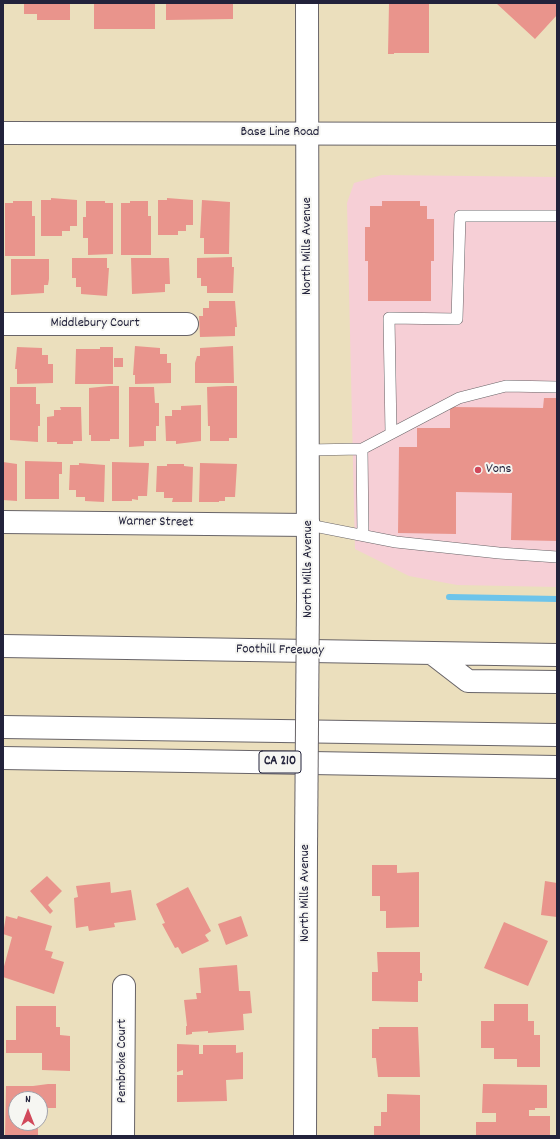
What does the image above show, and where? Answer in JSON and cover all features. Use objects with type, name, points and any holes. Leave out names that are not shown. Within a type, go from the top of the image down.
[{"type":"main road","name":"North Mills Avenue","points":[[305,1136],[309,555],[309,133],[307,3]]},
{"type":"main road","name":"Base Line Road","points":[[3,133],[557,134]]},
{"type":"main road","name":"Middlebury Court","points":[[3,324],[187,324]]},
{"type":"main road","name":"Warner Street","points":[[3,522],[309,525]]},
{"type":"main road","name":"Foothill Freeway","points":[[3,646],[557,655]]},
{"type":"main road","points":[[433,654],[468,681],[557,682]]},
{"type":"main road","points":[[3,727],[557,735]]},
{"type":"main road","name":"CA 210","points":[[3,758],[557,767]]},
{"type":"main road","name":"Pembroke Court","points":[[123,1136],[124,986]]},
{"type":"lane","points":[[391,433],[389,318],[457,319],[460,216],[557,216]]},
{"type":"lane","points":[[308,450],[362,449],[459,398],[506,386],[557,387]]},
{"type":"lane","points":[[362,449],[363,534]]},
{"type":"lane","points":[[309,525],[363,534],[396,542],[499,553],[557,557]]},
{"type":"shaded area","points":[[382,175],[557,177],[557,587],[457,585],[409,576],[355,549],[347,203],[354,183]]},
{"type":"building","points":[[24,3],[70,3],[70,20],[37,20],[37,14],[24,14]]},
{"type":"building","points":[[94,3],[155,3],[155,29],[94,29]]},
{"type":"building","points":[[166,3],[233,3],[233,19],[166,20]]},
{"type":"building","points":[[389,3],[429,3],[429,53],[388,54]]},
{"type":"building","points":[[496,3],[557,3],[557,15],[535,39]]},
{"type":"building","points":[[51,198],[77,200],[77,226],[70,226],[70,231],[62,231],[62,236],[41,236],[41,200],[51,200]]},
{"type":"building","points":[[167,198],[193,200],[193,225],[186,225],[186,231],[178,231],[178,235],[158,235],[158,200],[167,200]]},
{"type":"building","points":[[202,200],[230,202],[229,254],[204,254],[204,238],[200,238]]},
{"type":"building","points":[[13,201],[32,201],[32,216],[35,216],[35,256],[5,256],[5,203],[13,203]]},
{"type":"building","points":[[86,201],[105,201],[105,203],[113,203],[113,254],[88,255],[88,238],[83,238],[83,217],[86,217]]},
{"type":"building","points":[[130,201],[148,201],[148,216],[151,216],[151,255],[121,255],[121,203],[130,203]]},
{"type":"building","points":[[382,201],[420,201],[420,206],[427,206],[427,219],[434,219],[434,261],[431,261],[431,301],[368,301],[368,261],[365,261],[365,227],[370,227],[370,206],[382,206]]},
{"type":"building","points":[[232,257],[232,267],[234,267],[233,293],[207,293],[207,286],[201,286],[201,278],[197,278],[197,258]]},
{"type":"building","points":[[72,258],[107,258],[107,268],[109,268],[107,296],[81,294],[81,287],[76,287],[76,278],[72,278]]},
{"type":"building","points":[[131,258],[169,258],[170,284],[165,284],[165,292],[132,294]]},
{"type":"building","points":[[11,259],[49,259],[49,279],[48,285],[44,285],[44,293],[11,295]]},
{"type":"building","points":[[209,301],[235,301],[237,327],[235,327],[235,336],[200,337],[199,316],[203,316],[203,308],[209,308]]},
{"type":"building","points":[[135,346],[160,348],[160,354],[167,354],[167,363],[171,363],[171,383],[135,384],[135,375],[133,375]]},
{"type":"building","points":[[233,346],[234,383],[195,383],[195,363],[197,356],[200,356],[200,348]]},
{"type":"building","points":[[17,347],[42,348],[42,355],[48,355],[48,364],[53,364],[53,383],[17,384],[17,369],[15,369]]},
{"type":"building","points":[[100,347],[113,347],[113,384],[75,384],[76,349],[100,349]]},
{"type":"building","points":[[114,358],[123,358],[123,367],[114,367]]},
{"type":"building","points":[[119,386],[119,439],[110,439],[110,441],[91,441],[91,435],[89,435],[89,388]]},
{"type":"building","points":[[237,386],[237,438],[229,438],[229,441],[210,441],[207,387]]},
{"type":"building","points":[[10,387],[36,387],[36,404],[40,404],[38,442],[10,440]]},
{"type":"building","points":[[129,387],[154,387],[155,403],[159,403],[159,426],[156,426],[156,441],[144,441],[144,446],[129,447]]},
{"type":"building","name":"Vons","points":[[544,398],[557,398],[557,541],[511,540],[512,493],[456,492],[456,534],[398,533],[399,447],[417,447],[417,428],[450,428],[450,407],[543,408]]},
{"type":"building","points":[[201,405],[201,441],[176,444],[176,441],[166,441],[165,416],[172,416],[172,410],[181,410],[181,406]]},
{"type":"building","points":[[60,407],[81,407],[82,441],[73,441],[73,444],[57,444],[57,442],[47,442],[47,417],[54,416],[54,410],[61,410]]},
{"type":"building","points":[[25,461],[62,462],[62,474],[59,474],[59,499],[25,499]]},
{"type":"building","points":[[3,462],[17,464],[17,501],[3,500]]},
{"type":"building","points":[[112,462],[149,463],[147,496],[138,496],[138,500],[132,499],[132,501],[112,501]]},
{"type":"building","points":[[79,463],[105,465],[104,502],[85,501],[85,497],[76,497],[76,490],[69,490],[70,465],[79,465]]},
{"type":"building","points":[[200,463],[237,464],[235,497],[225,497],[225,501],[219,502],[199,502]]},
{"type":"building","points":[[167,464],[184,464],[184,466],[193,467],[192,502],[172,502],[173,498],[164,498],[164,492],[156,492],[157,466],[167,466]]},
{"type":"building","points":[[372,865],[397,865],[397,873],[419,872],[419,927],[386,928],[386,911],[380,911],[380,896],[372,896]]},
{"type":"building","points":[[47,876],[62,891],[48,905],[53,911],[50,914],[30,891]]},
{"type":"building","points":[[545,881],[557,883],[557,917],[541,915]]},
{"type":"building","points":[[110,882],[111,893],[131,890],[136,920],[114,923],[115,927],[89,931],[88,926],[76,928],[74,898],[78,897],[76,886]]},
{"type":"building","points":[[188,887],[211,931],[205,935],[209,941],[182,954],[178,947],[175,948],[162,924],[165,923],[156,904]]},
{"type":"building","points":[[6,916],[17,919],[18,916],[52,926],[45,950],[53,952],[51,958],[64,962],[54,994],[3,977],[3,970],[12,937],[3,934]]},
{"type":"building","points":[[241,916],[248,936],[226,945],[218,924]]},
{"type":"building","points":[[504,922],[548,941],[528,986],[484,968]]},
{"type":"building","points":[[377,952],[420,952],[420,973],[422,973],[422,981],[418,981],[418,1002],[372,1001],[372,972],[378,972]]},
{"type":"building","points":[[237,965],[239,991],[250,991],[252,1013],[243,1014],[244,1030],[208,1033],[208,1031],[192,1032],[192,1034],[186,1035],[187,1026],[184,1000],[197,999],[196,993],[201,993],[199,968]]},
{"type":"building","points":[[494,1004],[528,1004],[528,1021],[534,1021],[534,1035],[540,1035],[540,1067],[517,1067],[517,1059],[494,1059],[494,1048],[481,1048],[481,1021],[494,1021]]},
{"type":"building","points":[[16,1006],[56,1006],[56,1027],[60,1027],[60,1035],[70,1036],[70,1071],[42,1070],[42,1053],[6,1053],[6,1040],[16,1040]]},
{"type":"building","points":[[379,1027],[418,1027],[420,1077],[378,1077],[376,1058],[372,1058],[372,1029],[379,1029]]},
{"type":"building","points":[[177,1044],[199,1045],[199,1054],[203,1054],[203,1045],[236,1045],[236,1053],[243,1052],[243,1079],[226,1080],[227,1101],[177,1102],[177,1075],[183,1075],[183,1070],[177,1072]]},
{"type":"building","points":[[56,1084],[56,1108],[48,1108],[48,1091],[8,1091],[8,1131],[38,1131],[38,1136],[5,1136],[6,1086]]},
{"type":"building","points":[[483,1084],[547,1085],[547,1108],[535,1108],[535,1110],[529,1110],[529,1116],[550,1116],[550,1136],[476,1136],[476,1122],[496,1122],[496,1113],[482,1113]]},
{"type":"building","points":[[387,1094],[420,1095],[420,1136],[374,1136],[374,1126],[381,1126],[381,1112],[387,1112]]},
{"type":"waterway","points":[[449,597],[557,599]]},
{"type":"place","name":"Vons","points":[[478,470]]}]
